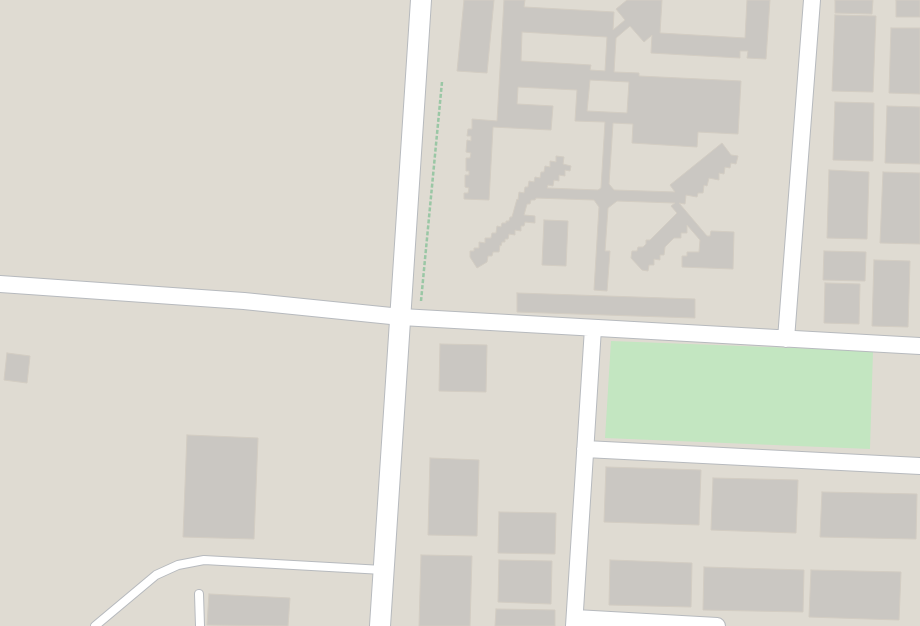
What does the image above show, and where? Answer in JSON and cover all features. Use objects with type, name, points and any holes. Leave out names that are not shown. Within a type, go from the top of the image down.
[{"type":"street","points":[[380,626],[421,0]]},
{"type":"street","points":[[786,339],[812,0]]},
{"type":"street","points":[[0,284],[244,301],[401,317],[920,346]]},
{"type":"street","points":[[593,328],[574,622],[717,626]]},
{"type":"street","points":[[586,449],[920,466]]},
{"type":"lane","points":[[95,626],[156,576],[178,565],[204,560],[384,570]]},
{"type":"lane","points":[[199,594],[200,626]]},
{"type":"shaded area","points":[[0,0],[920,0],[920,626],[0,626]]},
{"type":"green space","points":[[611,341],[873,351],[870,449],[605,438]]},
{"type":"building","points":[[464,0],[494,0],[487,73],[457,71]]},
{"type":"building","points":[[504,0],[525,0],[524,7],[614,12],[613,30],[625,20],[616,9],[627,0],[662,0],[660,33],[745,38],[747,0],[770,0],[766,59],[747,58],[748,51],[740,51],[740,58],[651,53],[652,35],[644,42],[630,26],[616,38],[614,72],[639,73],[639,76],[741,81],[738,134],[698,132],[697,147],[632,143],[633,124],[613,123],[609,184],[614,190],[675,192],[670,185],[722,143],[731,155],[738,156],[736,164],[731,163],[730,168],[725,167],[724,174],[719,173],[719,180],[709,178],[707,186],[704,185],[703,193],[698,193],[697,197],[686,195],[685,204],[679,203],[707,236],[710,236],[711,231],[734,232],[733,269],[682,267],[682,256],[687,256],[687,252],[699,252],[700,240],[687,225],[687,233],[681,233],[681,238],[674,238],[665,247],[664,255],[660,255],[660,260],[654,259],[654,265],[649,265],[648,271],[642,270],[631,258],[632,251],[637,251],[638,247],[643,247],[646,244],[646,240],[650,240],[677,213],[671,206],[675,203],[617,201],[608,208],[605,251],[610,251],[607,291],[594,290],[599,207],[594,200],[536,198],[535,200],[531,200],[530,204],[527,204],[524,215],[535,216],[535,223],[525,222],[524,226],[521,226],[521,231],[515,230],[515,235],[509,234],[508,239],[505,239],[505,242],[502,242],[501,246],[500,245],[499,252],[493,252],[492,256],[488,256],[487,262],[477,268],[470,257],[470,251],[474,251],[474,248],[479,248],[479,242],[485,243],[485,238],[491,238],[492,233],[496,233],[497,226],[501,227],[502,223],[509,221],[510,217],[512,217],[517,199],[518,200],[519,192],[524,193],[525,187],[528,187],[529,181],[534,182],[535,177],[540,178],[541,172],[544,172],[545,166],[550,167],[550,161],[556,162],[556,156],[564,157],[563,164],[571,166],[570,171],[565,170],[565,176],[559,175],[559,181],[554,180],[553,186],[548,185],[547,188],[598,190],[601,188],[605,122],[575,121],[577,90],[518,87],[517,104],[553,106],[551,130],[493,127],[489,200],[464,199],[464,193],[468,193],[469,188],[465,187],[465,175],[469,175],[469,171],[466,171],[466,158],[470,158],[471,153],[466,152],[467,140],[471,141],[471,136],[467,136],[468,129],[472,129],[472,119],[497,121]],"holes":[[[522,32],[607,37],[605,71],[590,70],[591,65],[521,61]],[[590,80],[629,82],[627,113],[587,111]]]},
{"type":"building","points":[[835,0],[873,0],[872,14],[835,13]]},
{"type":"building","points":[[896,0],[920,0],[920,17],[896,17]]},
{"type":"building","points":[[835,15],[876,16],[873,92],[832,91]]},
{"type":"building","points":[[891,28],[920,28],[920,94],[889,93]]},
{"type":"building","points":[[835,102],[874,103],[873,161],[833,160]]},
{"type":"building","points":[[887,106],[920,107],[920,164],[885,163]]},
{"type":"building","points":[[829,170],[869,172],[867,239],[827,238]]},
{"type":"building","points":[[883,172],[920,173],[920,244],[880,243]]},
{"type":"building","points":[[544,220],[568,221],[566,266],[542,265]]},
{"type":"building","points":[[824,251],[866,252],[865,281],[823,280]]},
{"type":"building","points":[[874,260],[910,261],[908,327],[872,326]]},
{"type":"building","points":[[825,283],[860,284],[859,324],[824,323]]},
{"type":"building","points":[[517,293],[695,299],[695,318],[517,312]]},
{"type":"building","points":[[440,344],[487,345],[486,392],[439,391]]},
{"type":"building","points":[[7,353],[30,356],[27,383],[4,380]]},
{"type":"building","points":[[187,435],[258,438],[254,539],[183,537]]},
{"type":"building","points":[[430,458],[479,460],[477,536],[428,535]]},
{"type":"building","points":[[606,467],[701,470],[699,525],[604,522]]},
{"type":"building","points":[[713,478],[798,480],[796,533],[711,530]]},
{"type":"building","points":[[822,492],[917,494],[916,539],[820,537]]},
{"type":"building","points":[[499,512],[556,513],[555,554],[498,553]]},
{"type":"building","points":[[421,555],[472,556],[470,626],[419,626]]},
{"type":"building","points":[[499,560],[552,561],[551,604],[498,602]]},
{"type":"building","points":[[610,560],[692,563],[691,607],[609,605]]},
{"type":"building","points":[[704,567],[804,570],[803,612],[703,610]]},
{"type":"building","points":[[811,570],[901,572],[899,620],[809,617]]},
{"type":"building","points":[[209,594],[290,598],[288,626],[207,625]]},
{"type":"building","points":[[496,609],[555,610],[555,626],[495,626]]}]
